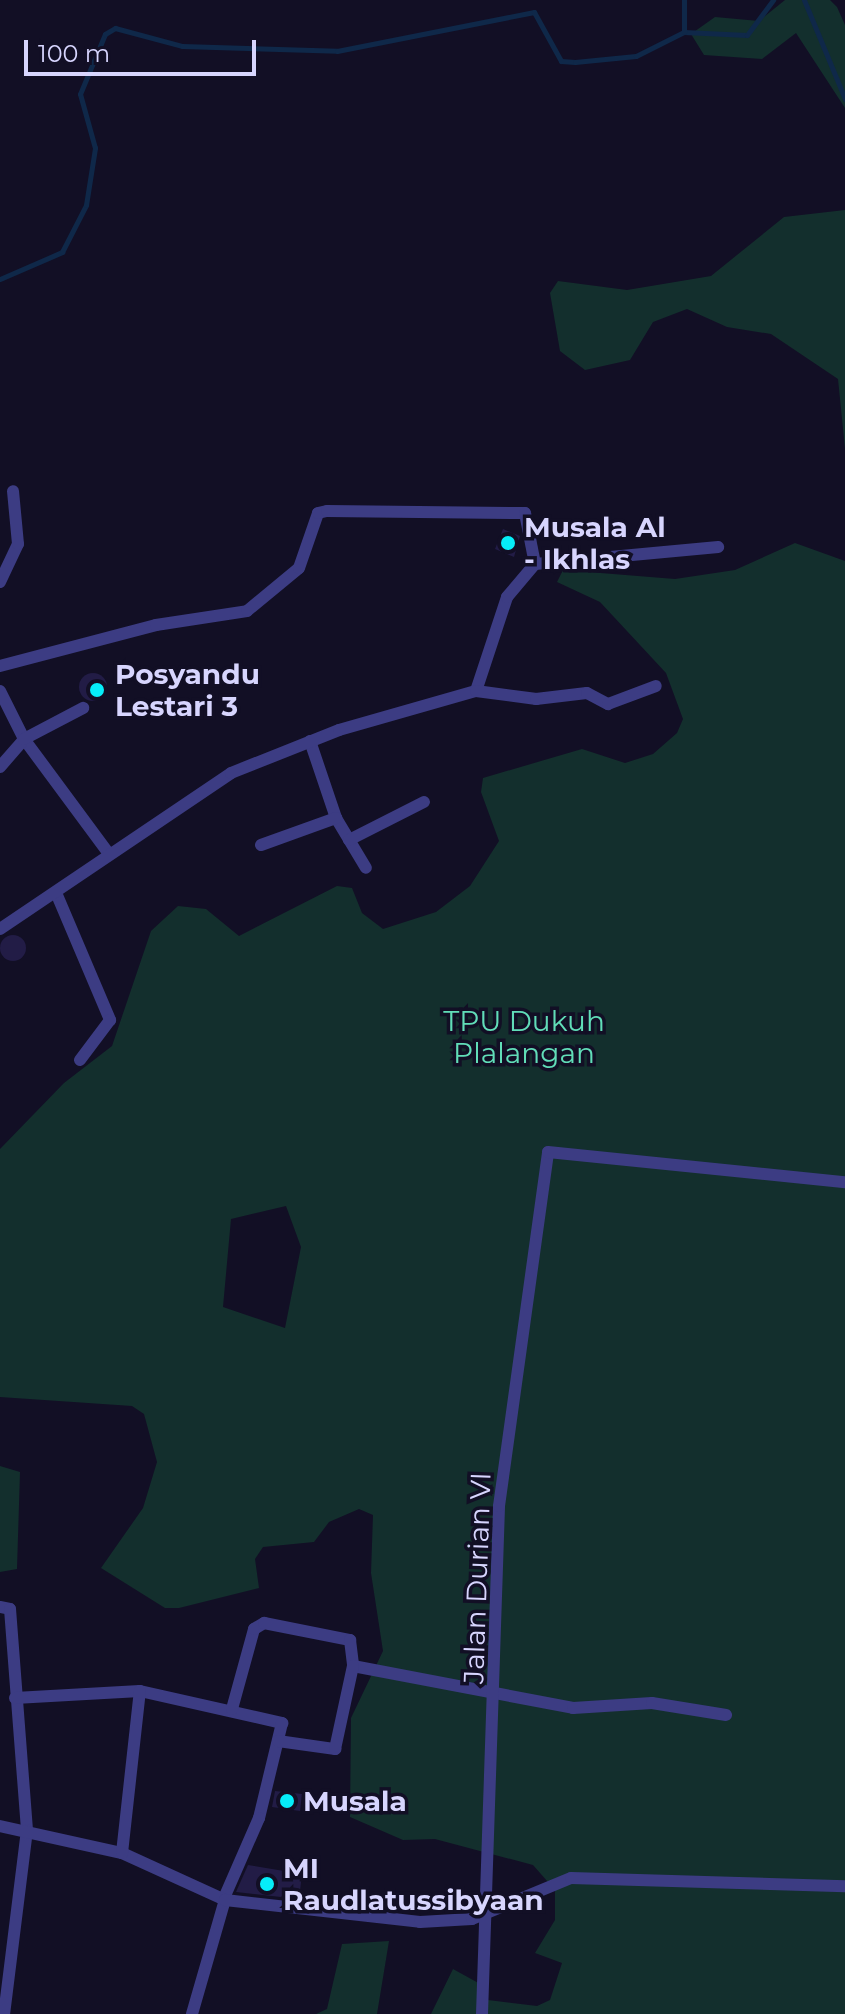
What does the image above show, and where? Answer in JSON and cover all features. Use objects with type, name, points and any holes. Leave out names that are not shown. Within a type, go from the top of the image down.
[{"type":"street","points":[[0,582],[18,544],[13,491]]},
{"type":"street","points":[[0,666],[156,625],[247,611],[299,568],[318,513],[327,511],[525,513],[535,564]]},
{"type":"street","points":[[476,691],[507,597],[535,564],[718,547]]},
{"type":"street","points":[[0,929],[57,895],[109,854],[231,773],[310,741],[476,691],[536,699],[587,693],[608,704],[656,686]]},
{"type":"street","points":[[0,691],[24,739],[109,854]]},
{"type":"street","points":[[0,767],[24,739],[83,708]]},
{"type":"street","points":[[310,741],[336,818],[366,868]]},
{"type":"street","points":[[349,840],[424,802]]},
{"type":"street","points":[[261,845],[336,818]]},
{"type":"street","points":[[57,895],[110,1020],[80,1060]]},
{"type":"street","name":"Jalan Durian VI","points":[[482,2014],[497,1694],[499,1506],[548,1152],[845,1182]]},
{"type":"street","points":[[4,1606],[27,1830],[4,2014]]},
{"type":"street","points":[[232,1709],[260,1624],[350,1640],[353,1666],[335,1749],[278,1741]]},
{"type":"street","points":[[353,1666],[573,1708],[652,1703],[726,1715]]},
{"type":"street","points":[[15,1698],[140,1691],[279,1720],[278,1741],[259,1818],[225,1898],[192,2014]]},
{"type":"street","points":[[122,1853],[140,1691]]},
{"type":"street","points":[[0,1826],[122,1853],[225,1898],[420,1922],[486,1914],[571,1878],[845,1886]]},
{"type":"green space","points":[[785,0],[830,0],[837,7],[845,25],[845,108],[796,33],[762,59],[704,55],[691,34],[715,17],[759,21]]},
{"type":"green space","points":[[845,210],[845,449],[838,379],[771,334],[727,327],[687,309],[653,322],[630,360],[585,370],[560,351],[550,293],[558,281],[627,290],[711,276],[784,217]]},
{"type":"green space","name":"TPU Dukuh Plalangan","points":[[795,543],[845,561],[845,2014],[431,2014],[453,1969],[482,1985],[488,2000],[537,2006],[550,2000],[562,1963],[535,1953],[555,1920],[555,1890],[533,1865],[435,1839],[403,1840],[350,1817],[351,1718],[383,1651],[371,1573],[373,1515],[359,1509],[329,1522],[314,1542],[263,1547],[255,1559],[259,1588],[179,1608],[165,1608],[101,1568],[143,1508],[157,1462],[144,1414],[132,1406],[0,1397],[0,1149],[64,1083],[112,1046],[151,931],[178,906],[206,909],[239,936],[337,886],[352,888],[362,913],[383,929],[436,912],[470,886],[499,841],[481,792],[483,778],[582,749],[625,763],[653,754],[677,733],[683,719],[666,673],[600,602],[557,582],[563,570],[675,579],[735,570]],"holes":[[[286,1206],[301,1247],[285,1328],[223,1307],[231,1219]]]},
{"type":"green space","points":[[0,1466],[20,1472],[17,1569],[0,1572]]},
{"type":"green space","points":[[389,1941],[377,2014],[316,2014],[327,2009],[342,1944]]},
{"type":"building","name":"Musala Al - Ikhlas","points":[[503,529],[520,536],[514,557],[495,549]]},
{"type":"building","points":[[93,673],[103,677],[107,687],[103,697],[93,701],[83,697],[79,687],[83,677]]},
{"type":"building","points":[[13,935],[22,939],[26,948],[22,957],[13,961],[4,957],[0,948],[4,939]]},
{"type":"building","name":"Musala","points":[[275,1791],[302,1794],[300,1811],[272,1807]]},
{"type":"building","name":"MI Raudlatussibyaan","points":[[248,1865],[302,1874],[299,1899],[236,1892]]},
{"type":"waterway","points":[[0,279],[62,252],[86,205],[95,148],[80,94],[105,34],[115,28],[182,46],[337,51],[534,12],[561,61],[575,62],[636,56],[684,32],[684,0]]},
{"type":"waterway","points":[[684,32],[747,35],[773,0]]},
{"type":"waterway","points":[[804,0],[845,99]]},
{"type":"place","name":"Musala Al - Ikhlas","points":[[508,543]]},
{"type":"place","name":"Posyandu Lestari 3","points":[[97,690]]},
{"type":"place","name":"Musala","points":[[287,1801]]},
{"type":"place","name":"MI Raudlatussibyaan","points":[[267,1884]]}]
